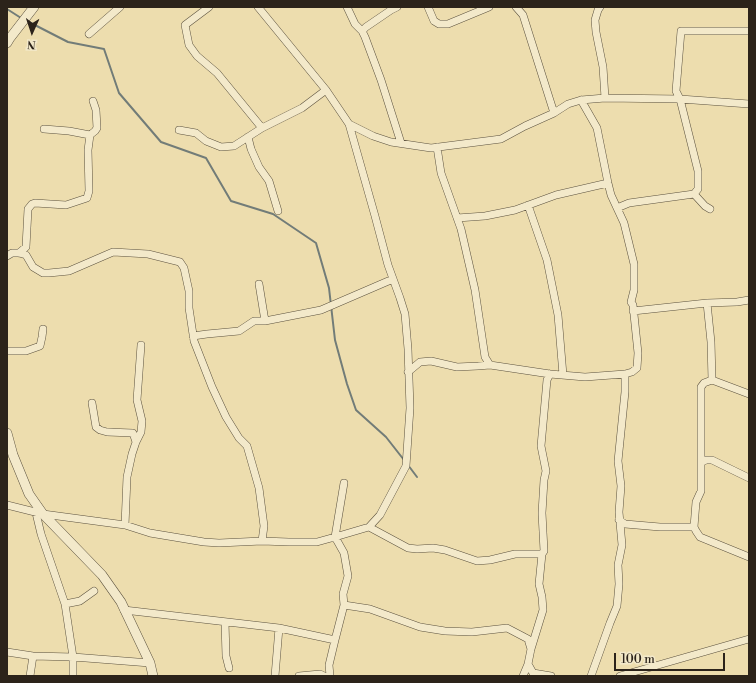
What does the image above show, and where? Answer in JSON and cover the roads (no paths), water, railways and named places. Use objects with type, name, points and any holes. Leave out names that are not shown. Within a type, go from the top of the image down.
[{"type":"street","points":[[7,42],[34,7]]},
{"type":"street","points":[[89,34],[120,7]]},
{"type":"street","points":[[209,7],[185,25],[189,46],[197,56],[217,73],[262,128]]},
{"type":"street","points":[[7,505],[40,514],[125,525],[150,533],[204,542],[317,542],[369,526],[380,514],[406,466],[410,408],[405,314],[388,265],[349,124],[326,90],[258,7]]},
{"type":"street","points":[[347,7],[355,24],[362,31],[381,80],[401,143]]},
{"type":"street","points":[[362,31],[397,7]]},
{"type":"street","points":[[428,7],[434,21],[438,24],[448,24],[489,7]]},
{"type":"street","points":[[516,7],[523,15],[554,113]]},
{"type":"street","points":[[600,7],[595,20],[603,67],[605,98]]},
{"type":"street","points":[[617,208],[630,202],[694,194],[698,189],[698,171],[680,99],[676,91],[681,31],[749,31]]},
{"type":"street","points":[[179,130],[196,133],[206,141],[221,147],[234,146],[262,128],[302,108],[326,90]]},
{"type":"street","points":[[349,124],[373,136],[391,142],[431,148],[501,139],[554,113],[568,104],[581,100],[605,98],[680,99],[749,104]]},
{"type":"street","points":[[408,372],[420,362],[431,361],[457,367],[490,365],[550,374],[585,377],[625,374],[632,372],[637,368],[638,353],[633,305],[631,302],[634,290],[634,264],[624,223],[611,195],[597,128],[581,100]]},
{"type":"street","points":[[7,256],[12,253],[19,252],[26,247],[28,209],[32,204],[66,205],[87,198],[89,191],[88,150],[90,135],[97,128],[96,110],[93,101]]},
{"type":"street","points":[[44,129],[69,131],[90,135]]},
{"type":"street","points":[[248,137],[251,149],[259,167],[269,181],[278,211]]},
{"type":"street","points":[[437,147],[441,173],[461,229],[475,290],[485,357],[490,365]]},
{"type":"street","points":[[457,218],[485,216],[515,210],[556,195],[608,183]]},
{"type":"street","points":[[694,194],[705,206],[710,209]]},
{"type":"street","points":[[528,205],[547,260],[558,316],[563,375]]},
{"type":"street","points":[[19,252],[26,255],[33,267],[43,273],[69,271],[113,252],[148,254],[180,262],[184,268],[189,291],[188,308],[194,341],[212,387],[226,417],[239,438],[246,446],[259,488],[264,526],[262,541]]},
{"type":"street","points":[[193,336],[239,331],[254,321],[265,321],[321,310],[393,280]]},
{"type":"street","points":[[259,284],[265,321]]},
{"type":"street","points":[[633,311],[749,300]]},
{"type":"street","points":[[707,303],[711,342],[712,380]]},
{"type":"street","points":[[7,351],[26,351],[40,346],[43,329]]},
{"type":"street","points":[[125,525],[128,476],[132,454],[141,432],[142,420],[137,400],[141,345]]},
{"type":"street","points":[[523,676],[528,664],[543,610],[539,584],[542,554],[544,551],[542,513],[546,471],[541,446],[547,380],[550,374]]},
{"type":"street","points":[[591,676],[617,606],[619,584],[618,565],[622,545],[618,512],[621,486],[618,461],[625,392],[625,374]]},
{"type":"street","points":[[749,394],[712,380],[704,383],[701,387],[701,490],[696,502],[694,527],[700,537],[749,557]]},
{"type":"street","points":[[92,404],[96,427],[107,432],[133,433],[136,442]]},
{"type":"street","points":[[7,433],[12,455],[29,494],[40,514],[102,575],[121,602],[150,663],[153,676]]},
{"type":"street","points":[[702,462],[712,460],[749,478]]},
{"type":"street","points":[[330,676],[329,665],[334,640],[344,605],[343,594],[348,576],[344,553],[335,537],[344,483]]},
{"type":"street","points":[[40,514],[41,534],[65,604],[73,657],[74,676]]},
{"type":"street","points":[[619,520],[625,524],[660,527],[694,527]]},
{"type":"street","points":[[369,526],[408,548],[433,548],[445,550],[477,560],[490,560],[514,554],[542,554]]},
{"type":"street","points":[[65,604],[80,602],[94,592]]},
{"type":"street","points":[[344,605],[370,610],[420,627],[445,631],[472,632],[507,628],[528,639],[531,649]]},
{"type":"street","points":[[124,610],[279,628],[334,640]]},
{"type":"street","points":[[225,622],[226,656],[229,668]]},
{"type":"street","points":[[275,676],[279,628]]},
{"type":"street","points":[[620,676],[749,639]]},
{"type":"street","points":[[7,652],[33,656],[73,657],[150,663]]},
{"type":"street","points":[[30,676],[33,656]]},
{"type":"street","points":[[528,664],[533,673],[551,676]]},
{"type":"street","points":[[299,676],[320,674],[324,676]]},
{"type":"waterway","points":[[7,9],[21,18]]},
{"type":"waterway","points":[[27,21],[68,42],[104,49],[119,93],[161,142],[206,158],[231,201],[273,214],[316,243],[329,288],[335,340],[356,410],[386,437],[404,460]]},
{"type":"waterway","points":[[408,465],[417,477]]}]
